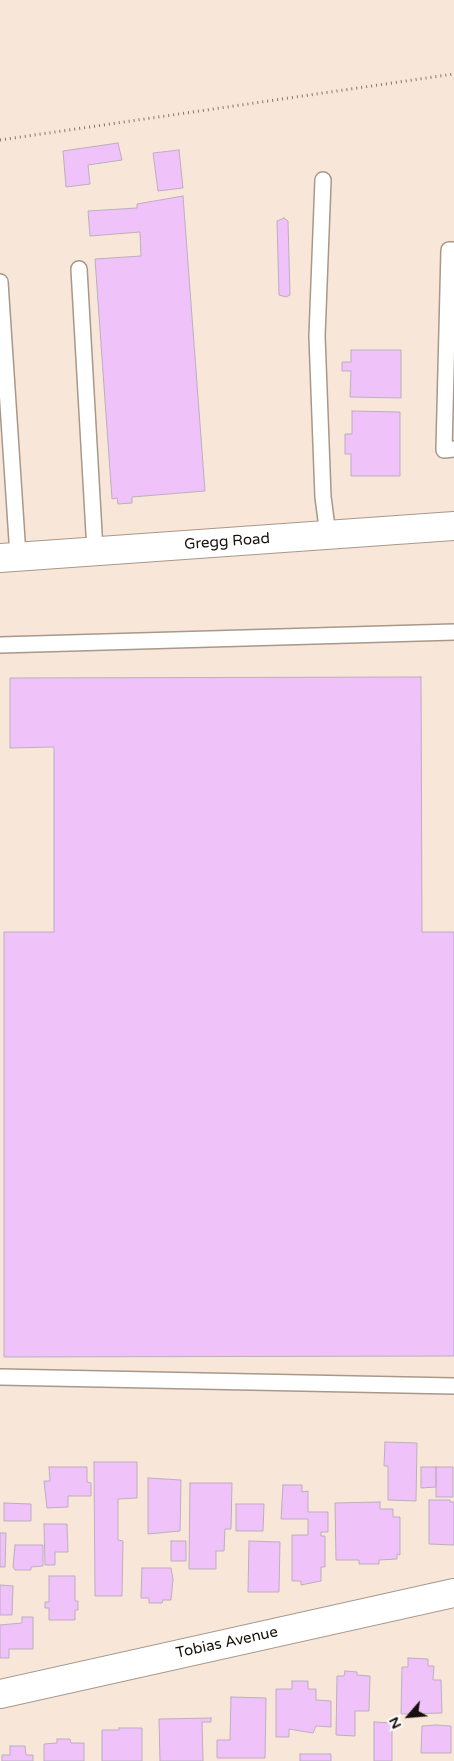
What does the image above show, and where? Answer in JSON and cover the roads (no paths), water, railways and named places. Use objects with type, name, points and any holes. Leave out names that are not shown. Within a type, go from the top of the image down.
[{"type":"street","name":"Gregg Road","points":[[9,557],[454,526]]},
{"type":"street","name":"Tobias Avenue","points":[[0,1694],[454,1593]]},
{"type":"lane","points":[[323,180],[317,336],[323,497],[328,535]]},
{"type":"lane","points":[[454,250],[449,250],[444,450],[454,449]]},
{"type":"lane","points":[[79,269],[95,551]]},
{"type":"lane","points":[[0,282],[9,557]]},
{"type":"lane","points":[[0,646],[454,632]]},
{"type":"lane","points":[[0,1378],[454,1386]]}]
